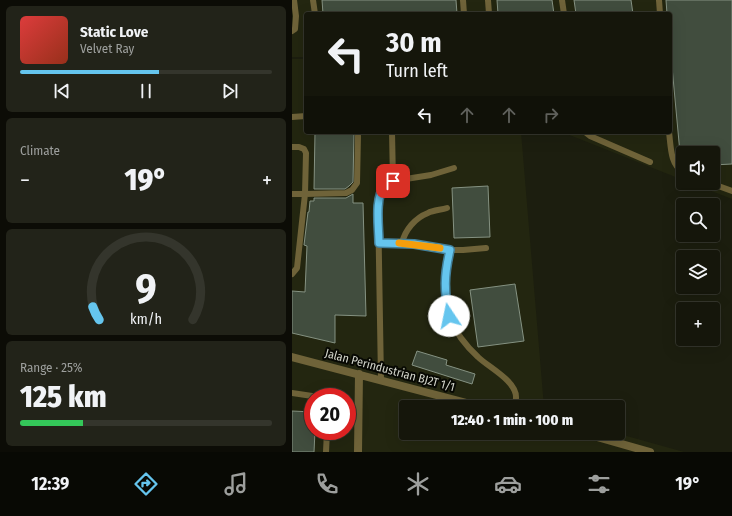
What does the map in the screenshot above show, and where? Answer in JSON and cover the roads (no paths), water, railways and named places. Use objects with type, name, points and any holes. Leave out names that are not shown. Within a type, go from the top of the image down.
[{"type":"street","name":"Jalan Perindustrian BJ2T 1/1","points":[[292,357],[456,400]]},
{"type":"street","points":[[358,452],[359,374]]},
{"type":"street","points":[[608,440],[650,452]]},
{"type":"lane","points":[[292,31],[295,29],[296,16],[294,0]]},
{"type":"lane","points":[[313,0],[315,12]]},
{"type":"lane","points":[[463,0],[464,12]]},
{"type":"lane","points":[[488,0],[489,12]]},
{"type":"lane","points":[[562,0],[564,12]]},
{"type":"lane","points":[[659,0],[660,12]]},
{"type":"lane","points":[[292,117],[304,116]]},
{"type":"lane","points":[[392,134],[393,181]]},
{"type":"lane","points":[[588,134],[650,162]]},
{"type":"lane","points":[[669,134],[673,161],[676,166]]},
{"type":"lane","points":[[292,194],[346,193],[352,190],[357,183],[358,136]]},
{"type":"lane","points":[[292,147],[304,149],[306,154],[305,194],[297,268],[292,274]]},
{"type":"lane","points":[[381,380],[379,198],[385,186],[393,181],[431,175],[454,168]]},
{"type":"lane","points":[[720,187],[732,192]]},
{"type":"lane","points":[[402,243],[405,233],[414,222],[428,213],[447,208]]},
{"type":"lane","points":[[379,243],[402,243],[450,250],[486,248]]},
{"type":"lane","points":[[450,250],[446,269],[445,294],[449,316],[460,337],[478,357],[502,376],[514,390],[516,400]]},
{"type":"lane","points":[[292,393],[304,395]]},
{"type":"lane","points":[[326,452],[327,440]]}]
